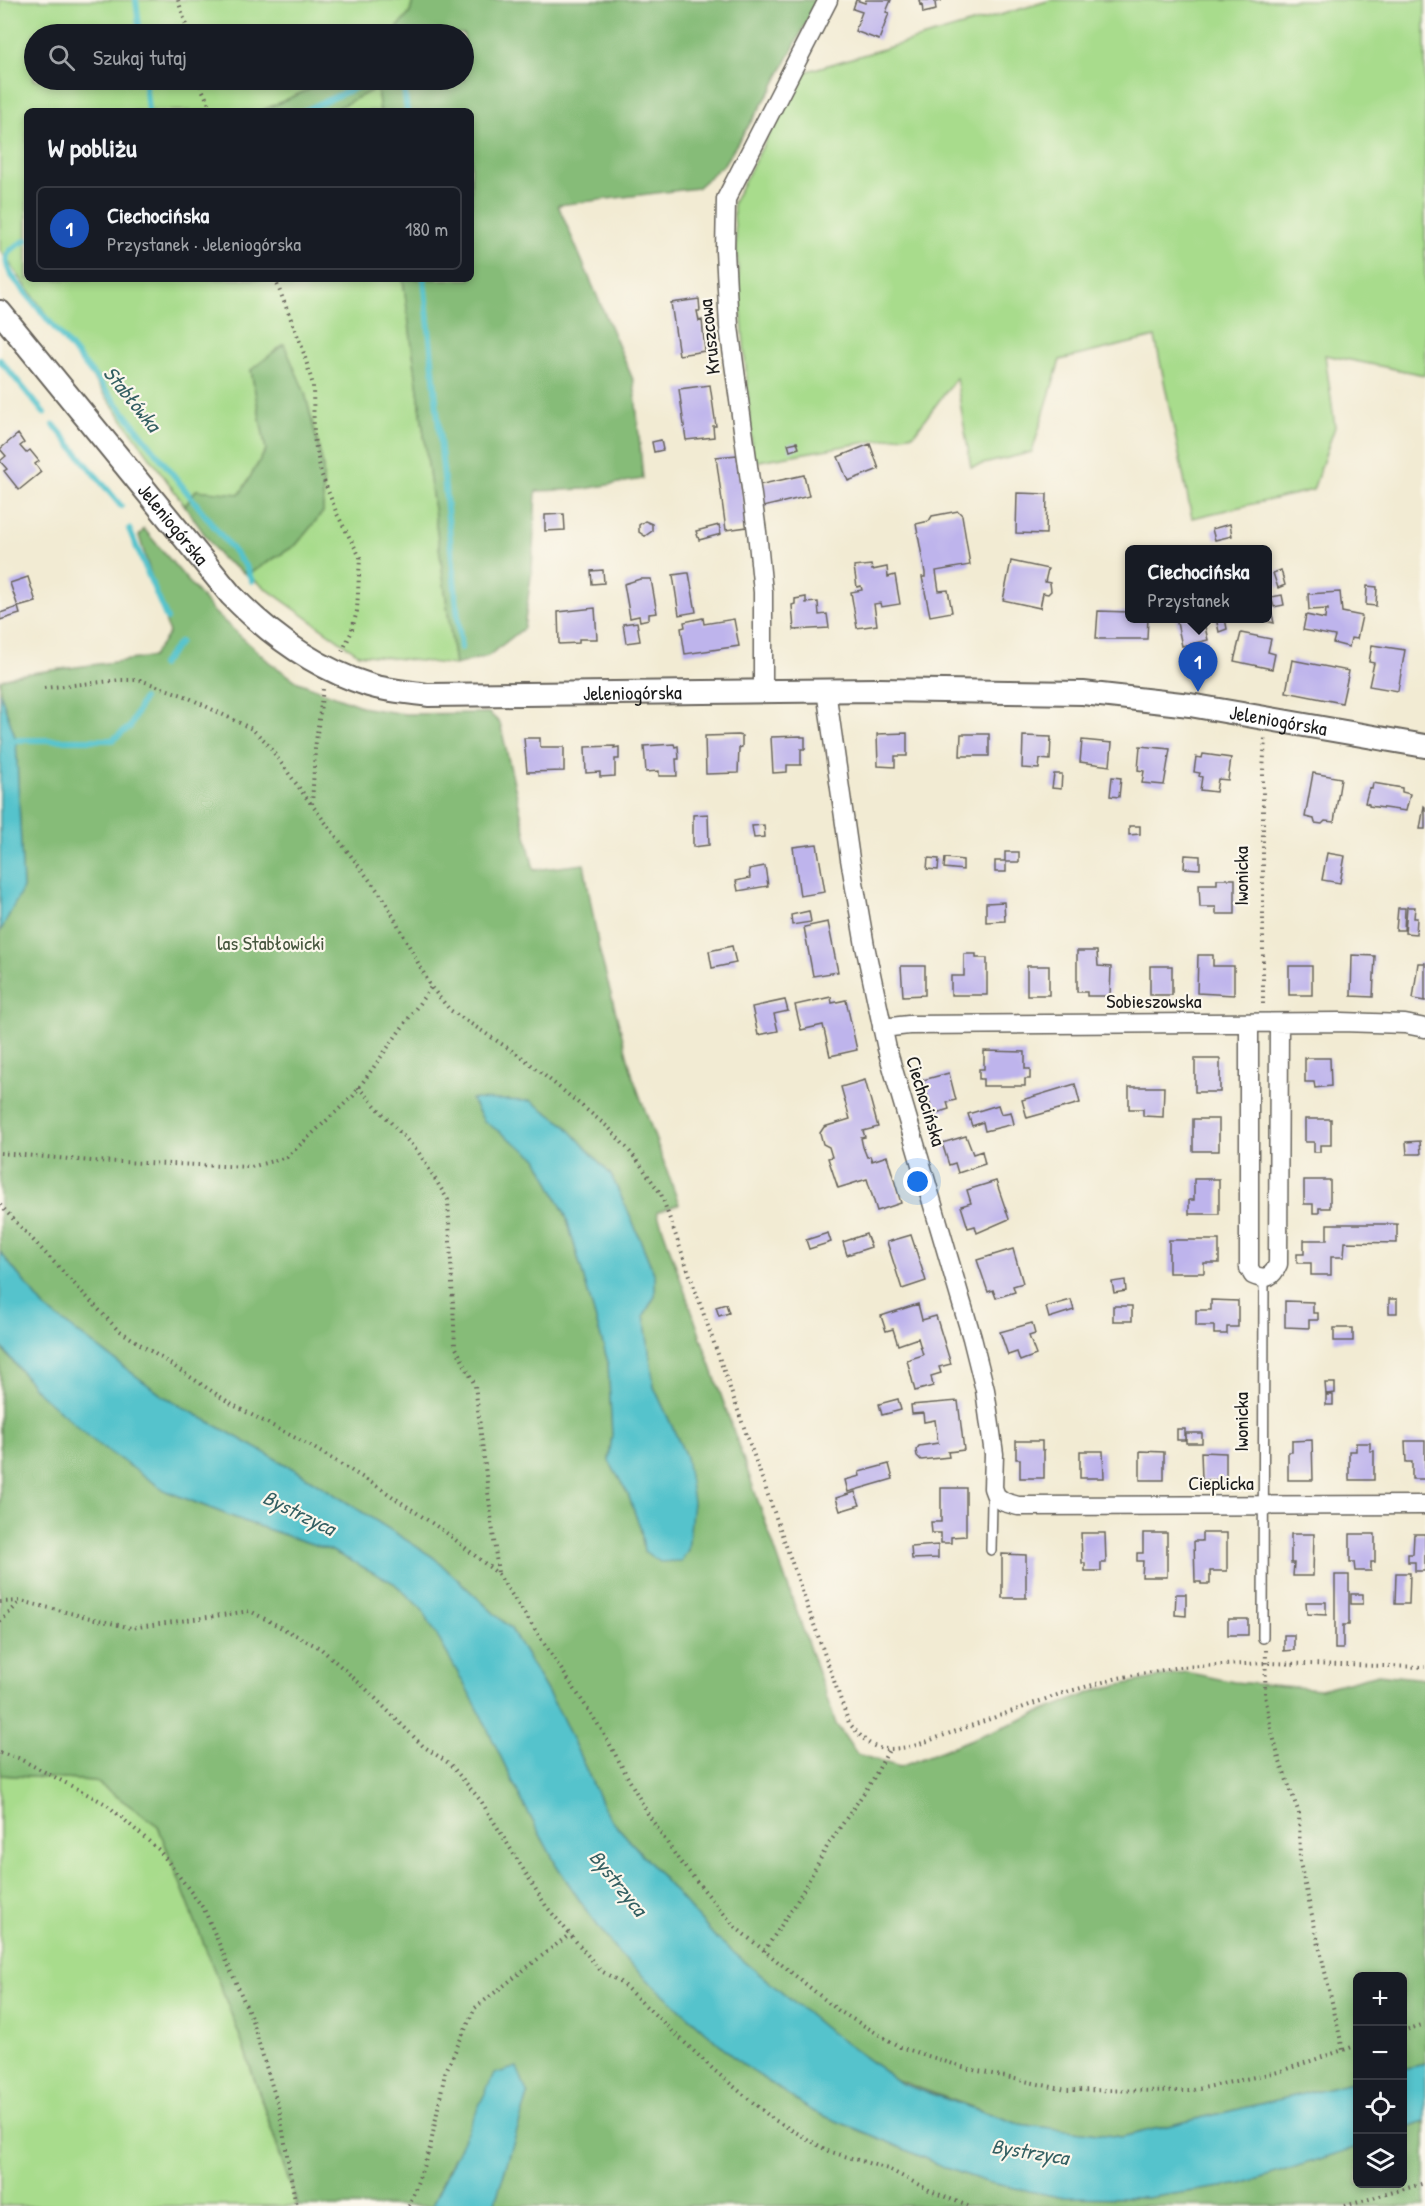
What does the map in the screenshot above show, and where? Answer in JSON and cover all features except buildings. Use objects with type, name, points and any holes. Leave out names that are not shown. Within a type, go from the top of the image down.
[{"type":"street","name":"Kruszcowa","points":[[763,691],[763,592],[729,327],[725,251],[726,199],[828,0]]},
{"type":"street","name":"Jeleniogórska","points":[[0,312],[231,595],[268,631],[287,645],[330,669],[370,685],[428,695],[826,690],[1083,693],[1190,705],[1425,746]]},
{"type":"street","name":"Ciechocińska","points":[[826,690],[852,870],[882,1028],[985,1390],[994,1454],[993,1488],[996,1496]]},
{"type":"street","name":"Sobieszowska","points":[[882,1028],[909,1025],[1264,1023],[1395,1024],[1425,1028]]},
{"type":"street","points":[[1264,1023],[1278,1264],[1275,1272],[1270,1277],[1264,1278],[1253,1275],[1249,1268],[1264,1023]]},
{"type":"street","name":"Cieplicka","points":[[996,1496],[1004,1502],[1018,1506],[1425,1505]]},
{"type":"lane","name":"Iwonicka","points":[[1263,1638],[1264,1278]]},
{"type":"lane","points":[[991,1550],[992,1502],[996,1496]]},
{"type":"path","points":[[178,0],[186,24]]},
{"type":"path","points":[[203,90],[211,108]]},
{"type":"path","points":[[276,282],[302,347],[313,385],[314,438],[321,473],[337,514],[360,557],[357,611],[344,651],[338,657],[346,660]]},
{"type":"path","points":[[44,688],[140,680],[185,696],[252,729],[265,741],[384,899],[431,987],[450,1010],[523,1058],[609,1128],[637,1160],[661,1194],[849,1723],[867,1744],[889,1750],[914,1746],[1030,1704],[1118,1678],[1180,1666],[1266,1660],[1425,1667]]},
{"type":"path","points":[[312,805],[315,749],[323,685]]},
{"type":"path","name":"Iwonicka","points":[[1264,1023],[1263,771],[1266,733]]},
{"type":"path","points":[[0,1153],[92,1161],[251,1167],[287,1157],[353,1096],[431,987]]},
{"type":"path","points":[[358,1087],[419,1153],[448,1200],[455,1347],[475,1385],[498,1574]]},
{"type":"path","points":[[0,1205],[117,1329],[233,1405],[309,1445],[380,1488],[448,1534],[498,1574],[603,1732],[648,1814],[678,1858],[735,1927],[839,2012],[900,2047],[969,2069],[1066,2090],[1189,2091],[1278,2072],[1353,2047]]},
{"type":"path","points":[[0,1602],[21,1601],[131,1628],[250,1611],[320,1648],[365,1688],[423,1746],[450,1764],[481,1801],[530,1883],[570,1934],[602,1971],[619,1981],[715,2071],[773,2119],[828,2151],[888,2169],[933,2192],[968,2206]]},
{"type":"path","points":[[0,1622],[21,1601]]},
{"type":"path","points":[[1266,1660],[1265,1695],[1271,1729],[1280,1762],[1299,1813],[1300,1863],[1343,2050]]},
{"type":"path","points":[[764,1951],[795,1905],[828,1845],[872,1781],[889,1750]]},
{"type":"path","points":[[0,1753],[18,1758],[106,1804],[159,1850],[204,1909],[251,2017],[279,2109],[296,2206]]},
{"type":"path","points":[[409,2206],[430,2148],[445,2073],[475,2008],[570,1934]]},
{"type":"path","points":[[1407,2029],[1425,2024]]},
{"type":"path","points":[[1345,2206],[1425,2183]]},
{"type":"green space","points":[[0,0],[413,0],[410,13],[401,24],[24,24],[24,90],[308,90],[268,108],[24,108],[24,282],[403,282],[455,665],[358,654],[247,575],[296,545],[323,512],[323,465],[305,393],[251,370],[266,450],[240,495],[196,490],[185,506],[0,250]]},
{"type":"green space","points":[[413,0],[818,0],[772,89],[724,164],[697,188],[558,205],[634,382],[643,479],[584,489],[536,491],[532,569],[524,628],[488,656],[455,665],[403,282],[474,282],[474,108],[380,108],[377,90],[474,90],[474,24],[401,24],[410,13]]},
{"type":"green space","points":[[1051,0],[1425,0],[1425,375],[1325,355],[1335,427],[1313,490],[1192,518],[1155,337],[1060,360],[1032,452],[971,467],[956,378],[914,434],[753,462],[733,203],[801,73]]},
{"type":"green space","points":[[308,90],[373,90],[337,108],[268,108]]},
{"type":"green space","points":[[373,90],[377,90],[380,108],[333,108]]},
{"type":"green space","points":[[284,344],[305,393],[323,465],[323,512],[296,545],[247,575],[221,558],[185,506],[196,490],[240,494],[266,450],[251,370]]},
{"type":"green space","name":"las Stabłowicki","points":[[144,529],[215,613],[269,662],[298,682],[366,708],[405,714],[489,713],[500,723],[534,870],[584,864],[599,949],[633,1077],[679,1204],[657,1212],[836,1724],[857,1754],[900,1767],[1100,1689],[1185,1672],[1234,1682],[1321,1689],[1378,1674],[1425,1679],[1425,2064],[1407,2068],[1407,1972],[1353,1972],[1353,2082],[1121,2137],[1019,2124],[897,2080],[823,2027],[715,1937],[607,1815],[561,1715],[511,1629],[433,1557],[299,1472],[163,1396],[46,1309],[0,1252],[0,932],[23,887],[16,740],[0,692],[0,680],[16,675],[152,657],[169,633],[139,536]],"holes":[[[531,1101],[564,1124],[611,1175],[655,1276],[655,1296],[644,1315],[654,1387],[686,1457],[644,1551],[641,1530],[628,1494],[609,1461],[612,1434],[608,1362],[566,1216],[537,1158]]]},
{"type":"green space","points":[[0,1346],[36,1390],[166,1491],[246,1522],[330,1550],[394,1583],[422,1609],[477,1707],[521,1799],[557,1866],[588,1913],[620,1955],[742,2064],[812,2111],[946,2168],[990,2183],[1059,2197],[1146,2198],[1242,2184],[1353,2148],[1353,2188],[1407,2188],[1407,2128],[1425,2121],[1425,2206],[494,2206],[528,2095],[453,2158],[432,2206],[298,2206],[239,2034],[158,1826],[95,1781],[0,1775]]},
{"type":"green space","points":[[0,1775],[95,1781],[158,1826],[239,2034],[297,2206],[0,2206]]},
{"type":"water","points":[[0,692],[16,740],[23,888],[0,932]]},
{"type":"water","points":[[471,1099],[531,1101],[564,1124],[611,1175],[632,1220],[655,1276],[655,1296],[644,1315],[654,1387],[686,1457],[693,1502],[688,1550],[681,1561],[660,1562],[644,1551],[641,1530],[628,1494],[609,1461],[612,1434],[608,1362],[566,1216],[537,1158],[484,1121]]},
{"type":"water","name":"Bystrzyca","points":[[0,1252],[46,1309],[163,1396],[299,1472],[433,1557],[511,1629],[561,1715],[607,1815],[715,1937],[823,2027],[902,2084],[1019,2124],[1121,2137],[1353,2082],[1353,2148],[1242,2184],[1146,2198],[1059,2197],[990,2183],[946,2168],[812,2111],[742,2064],[620,1955],[588,1913],[557,1866],[521,1799],[477,1707],[422,1609],[394,1583],[330,1550],[246,1522],[166,1491],[95,1442],[36,1390],[0,1345]]},
{"type":"water","points":[[1425,2064],[1425,2121],[1407,2128],[1407,2080],[1407,2068]]},
{"type":"water","points":[[517,2067],[528,2095],[494,2206],[432,2206],[494,2074]]},
{"type":"waterway","name":"Stabłówka","points":[[136,0],[139,24]]},
{"type":"waterway","name":"Stabłówka","points":[[146,90],[148,108]]},
{"type":"waterway","points":[[311,108],[350,90]]},
{"type":"waterway","points":[[404,90],[407,108]]},
{"type":"waterway","name":"Stabłówka","points":[[24,242],[11,250],[6,258],[12,276],[131,421],[246,567],[252,581]]},
{"type":"waterway","points":[[424,282],[461,648]]},
{"type":"waterway","points":[[0,360],[44,413]]},
{"type":"waterway","points":[[54,425],[121,506]]},
{"type":"waterway","points":[[129,529],[167,619]]},
{"type":"waterway","name":"Stabłówka","points":[[161,665],[180,642]]},
{"type":"waterway","name":"Stabłówka","points":[[16,740],[112,740],[130,727],[143,699]]},
{"type":"place","name":"Ciechocińska","points":[[1198,692]]}]
